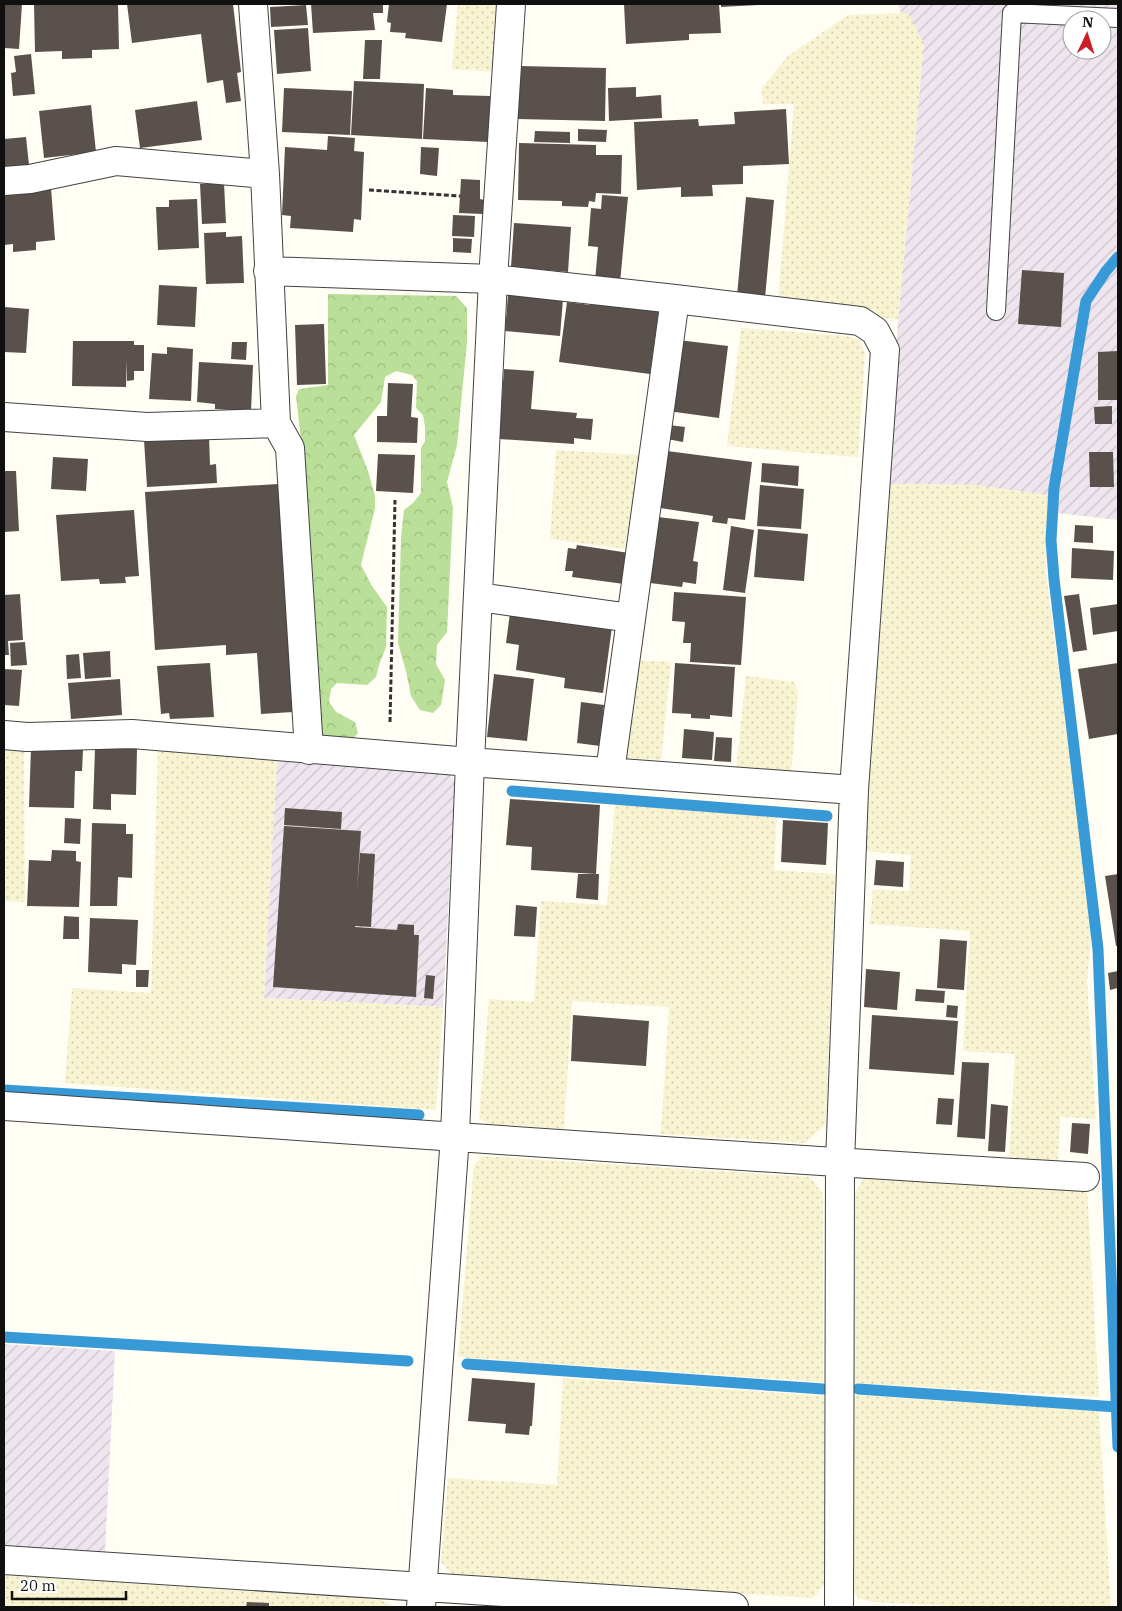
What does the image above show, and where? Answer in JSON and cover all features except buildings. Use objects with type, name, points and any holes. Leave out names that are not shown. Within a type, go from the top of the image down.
[{"type":"street","points":[[253,4],[265,174],[276,423],[290,448],[310,750]]},
{"type":"street","points":[[422,1597],[455,1136],[470,762],[493,279],[511,4]]},
{"type":"street","points":[[4,182],[30,179],[116,161],[265,174]]},
{"type":"street","points":[[268,271],[493,279],[860,321],[875,331],[885,350],[854,790],[840,1163],[839,1607]]},
{"type":"street","points":[[610,772],[675,299]]},
{"type":"street","points":[[4,417],[148,428],[276,423]]},
{"type":"street","points":[[478,597],[631,618]]},
{"type":"street","points":[[4,735],[132,734],[310,750],[854,790]]},
{"type":"street","points":[[4,1106],[840,1163],[1085,1177]]},
{"type":"street","points":[[4,1560],[422,1597],[734,1607]]},
{"type":"lane","points":[[996,311],[1012,13],[1118,18]]},
{"type":"path","points":[[369,190],[460,196]]},
{"type":"path","points":[[389,756],[395,500]]},
{"type":"shaded area","points":[[458,4],[501,4],[496,72],[452,69]]},
{"type":"shaded area","points":[[898,4],[1118,4],[1118,520],[1057,513],[1058,497],[975,485],[886,484],[898,320],[924,43],[901,13]]},
{"type":"shaded area","points":[[908,13],[924,43],[898,320],[778,302],[794,104],[763,104],[762,88],[788,56],[848,15]]},
{"type":"shaded area","points":[[741,328],[846,336],[858,339],[865,352],[858,457],[727,446]]},
{"type":"shaded area","points":[[556,450],[639,455],[625,549],[550,539]]},
{"type":"shaded area","points":[[886,484],[975,485],[1048,495],[1046,574],[1084,865],[1091,936],[1087,982],[1096,1119],[1060,1117],[1058,1161],[1009,1159],[1015,1054],[963,1051],[970,931],[870,924],[873,889],[909,891],[911,855],[864,851]]},
{"type":"shaded area","points":[[631,660],[671,662],[661,760],[619,757]]},
{"type":"shaded area","points":[[746,676],[794,682],[798,691],[791,775],[736,770]]},
{"type":"shaded area","points":[[4,747],[24,748],[25,902],[4,901]]},
{"type":"shaded area","points":[[158,748],[277,758],[264,998],[443,1007],[436,1110],[65,1083],[72,988],[151,993]]},
{"type":"shaded area","points":[[277,758],[448,772],[455,782],[443,1007],[264,998]]},
{"type":"shaded area","points":[[615,804],[777,816],[774,870],[835,874],[826,1124],[805,1143],[661,1134],[669,1007],[572,1001],[564,1129],[487,1124],[479,1118],[489,999],[534,1002],[541,901],[607,905]]},
{"type":"shaded area","points":[[482,1156],[810,1177],[823,1194],[823,1382],[458,1357],[474,1165]]},
{"type":"shaded area","points":[[864,1178],[1087,1189],[1099,1397],[854,1383],[855,1193]]},
{"type":"shaded area","points":[[4,1344],[115,1351],[105,1552],[4,1546]]},
{"type":"shaded area","points":[[563,1378],[824,1396],[824,1585],[813,1598],[454,1576],[441,1562],[448,1478],[557,1485]]},
{"type":"shaded area","points":[[854,1395],[1099,1411],[1111,1607],[973,1607],[872,1602],[858,1598],[852,1589]]},
{"type":"shaded area","points":[[4,1575],[382,1600],[394,1607],[4,1607]]},
{"type":"green space","points":[[328,294],[456,296],[467,308],[467,342],[457,445],[447,482],[453,508],[447,632],[437,645],[436,664],[445,680],[441,705],[433,713],[420,710],[411,696],[398,643],[401,538],[404,510],[421,493],[421,448],[425,441],[425,427],[423,415],[416,408],[417,381],[412,375],[396,371],[385,377],[381,402],[354,435],[368,471],[375,496],[375,508],[361,565],[372,586],[387,607],[386,647],[376,677],[367,685],[337,683],[331,689],[329,702],[336,712],[355,722],[358,733],[351,741],[322,739],[316,699],[302,449],[296,396],[299,389],[328,385]]},
{"type":"waterway","points":[[1118,257],[1086,301],[1054,488],[1051,540],[1098,949],[1118,1447]]},
{"type":"waterway","points":[[512,791],[827,816]]},
{"type":"waterway","points":[[4,1090],[419,1115]]},
{"type":"waterway","points":[[4,1337],[408,1361]]},
{"type":"waterway","points":[[467,1364],[823,1389]]},
{"type":"waterway","points":[[858,1389],[1117,1407]]}]
